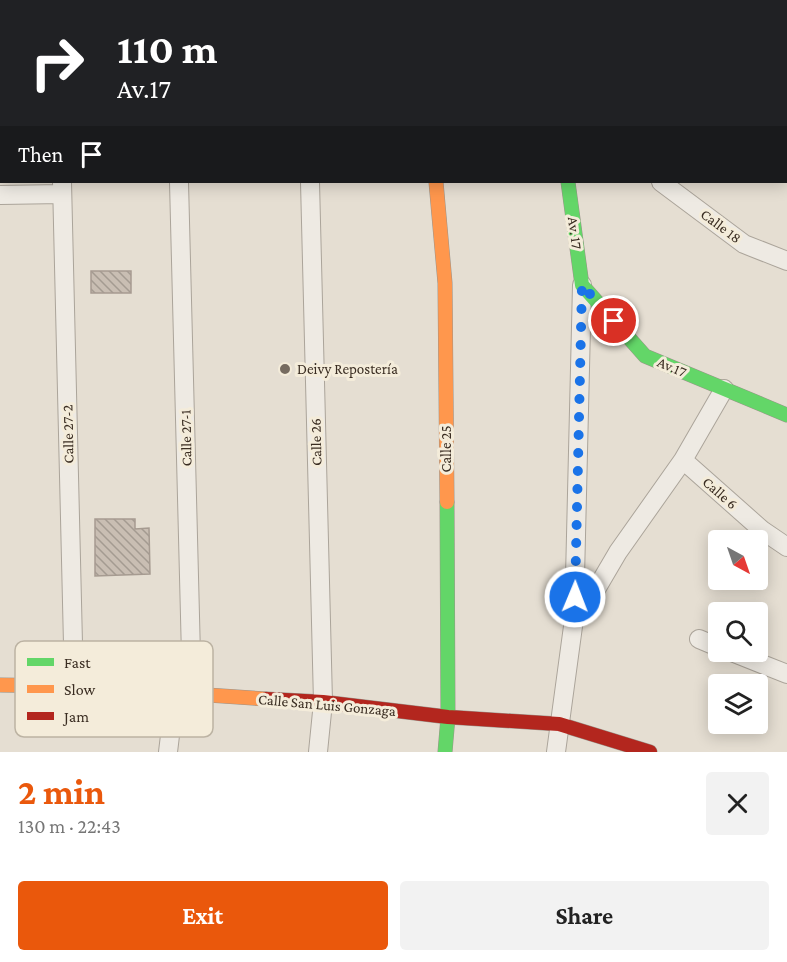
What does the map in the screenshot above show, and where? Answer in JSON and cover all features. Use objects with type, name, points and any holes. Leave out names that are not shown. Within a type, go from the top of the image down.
[{"type":"street","name":"Calle 27-1","points":[[179,183],[183,641]]},
{"type":"street","name":"Calle 26","points":[[310,183],[322,702],[318,752]]},
{"type":"street","name":"Calle 25","points":[[436,183],[445,283],[448,717],[445,752]]},
{"type":"street","name":"Av. 17","points":[[568,183],[582,285]]},
{"type":"street","name":"Calle 18","points":[[662,183],[744,244],[787,261]]},
{"type":"street","points":[[0,195],[62,188]]},
{"type":"street","name":"Calle 27-2","points":[[62,188],[73,641]]},
{"type":"street","name":"Av.17","points":[[582,285],[645,356],[787,415]]},
{"type":"street","points":[[556,752],[574,619],[582,285]]},
{"type":"street","points":[[574,619],[591,598],[618,552],[683,460],[723,389]]},
{"type":"street","name":"Calle 6","points":[[683,460],[762,530],[787,547]]},
{"type":"street","points":[[699,639],[708,643]]},
{"type":"street","points":[[757,662],[787,674]]},
{"type":"street","name":"Calle San Luis Gonzaga","points":[[0,685],[15,685]]},
{"type":"street","name":"Calle San Luis Gonzaga","points":[[213,696],[322,702],[448,717],[559,724],[650,752]]},
{"type":"street","name":"Calle 27-1","points":[[168,752],[172,737]]},
{"type":"building","points":[[91,271],[131,271],[131,293],[91,293]]},
{"type":"building","points":[[95,519],[135,519],[135,529],[149,528],[150,574],[95,576]]},
{"type":"traffic: fast","points":[[568,183],[582,285],[645,356],[787,415]]},
{"type":"traffic: fast","points":[[445,752],[448,717],[447,502]]},
{"type":"traffic: slow","points":[[436,183],[445,283],[447,502]]},
{"type":"traffic: slow","points":[[0,685],[15,685]]},
{"type":"traffic: slow","points":[[213,695],[266,699]]},
{"type":"traffic: jam","points":[[266,699],[323,702],[448,717],[559,724],[650,752]]},
{"type":"place","name":"Deivy Repostería","points":[[285,369]]},
{"type":"route","points":[[575,597],[582,285],[614,321]]}]
